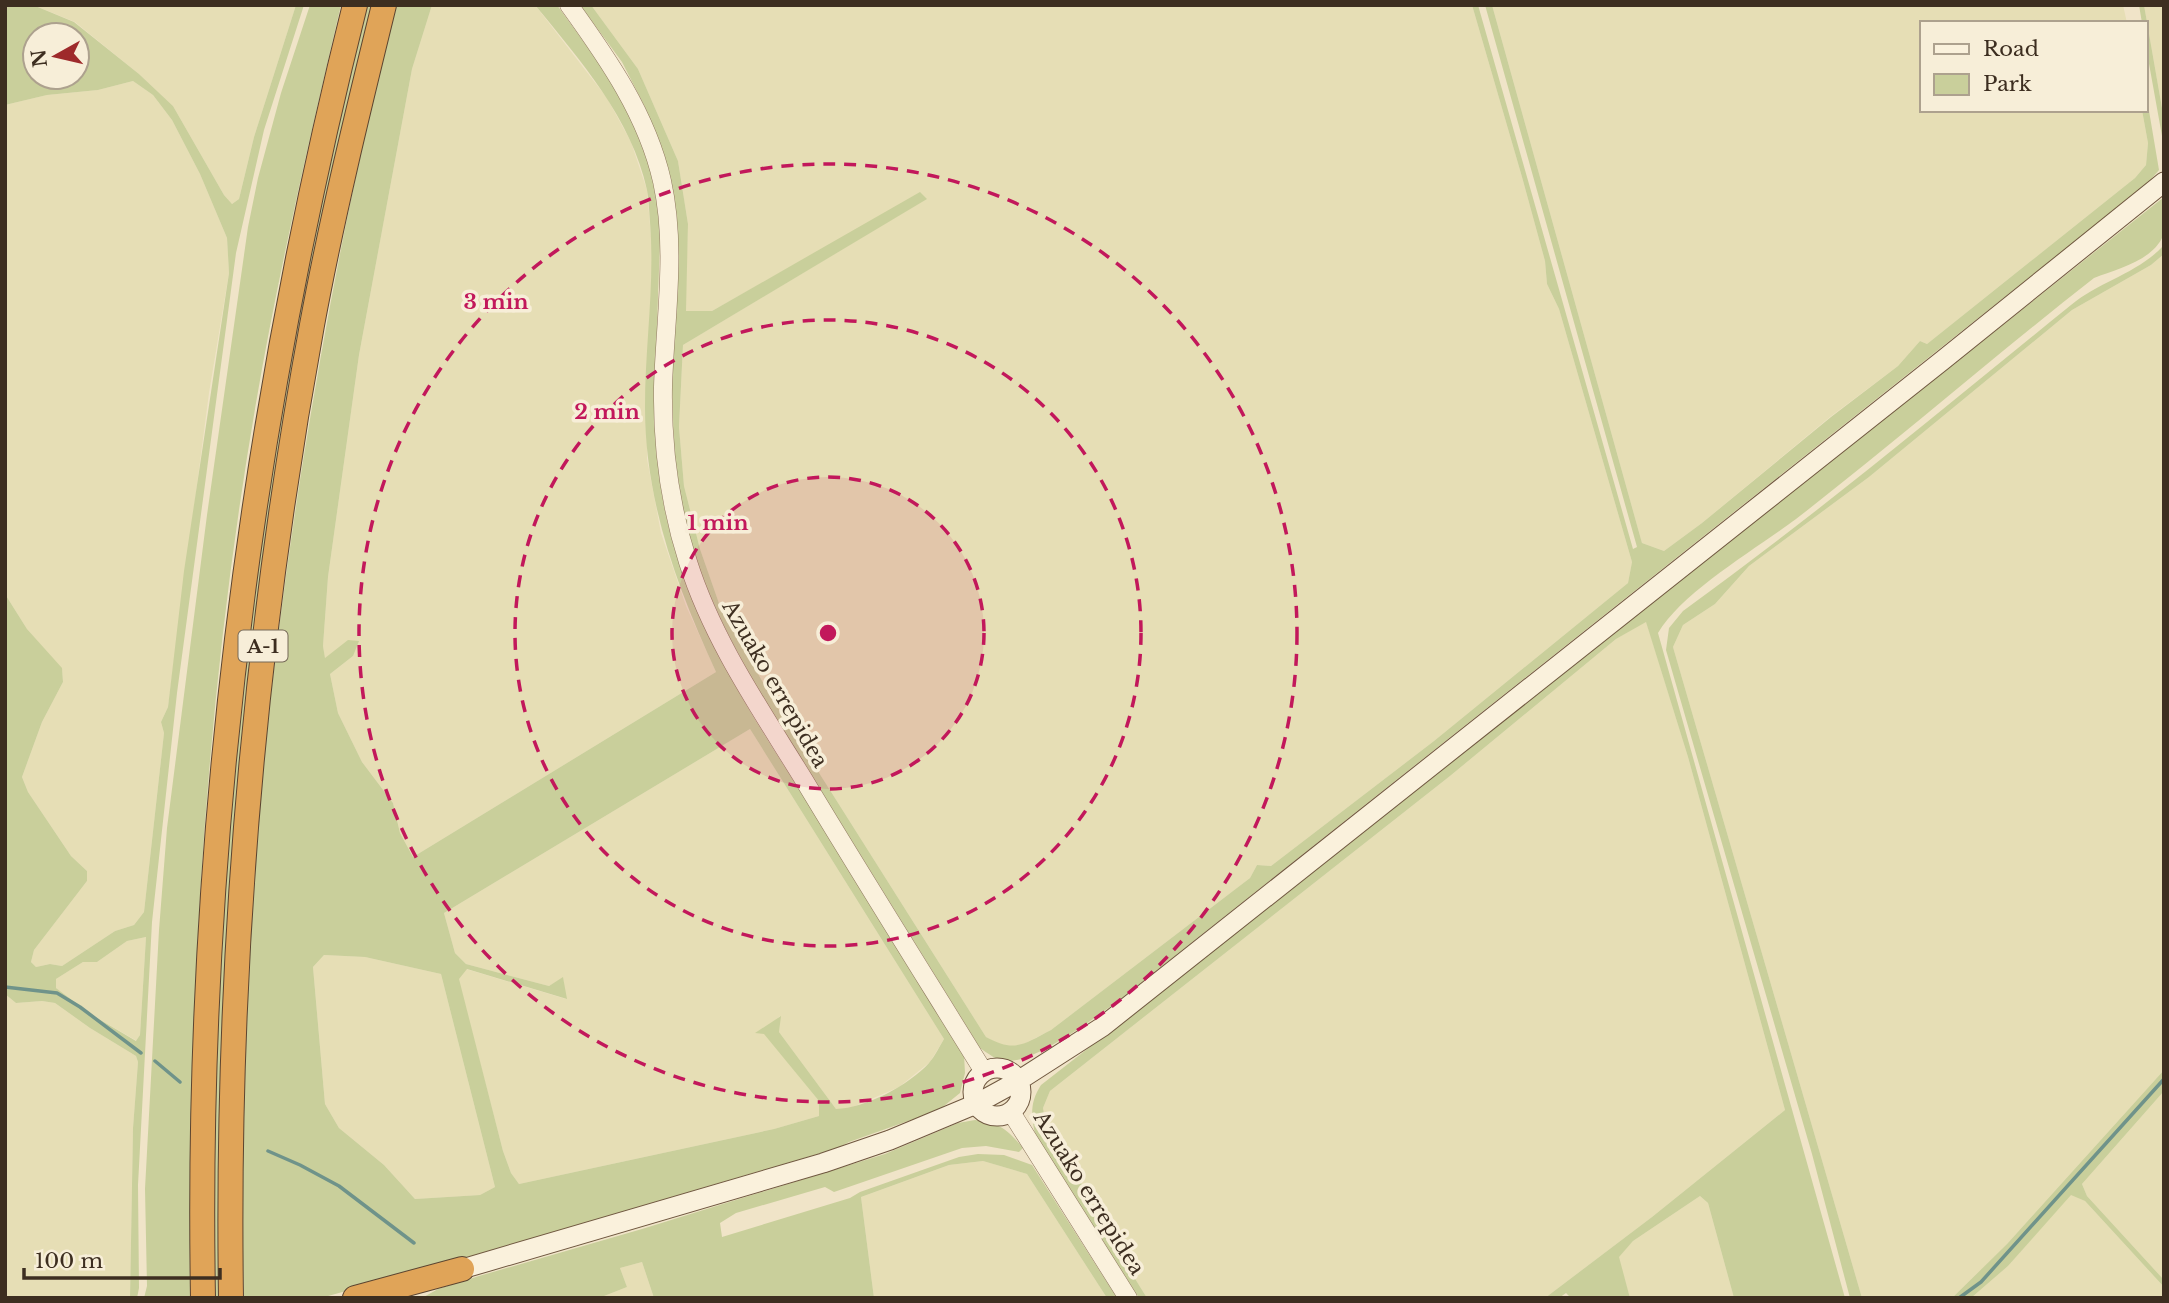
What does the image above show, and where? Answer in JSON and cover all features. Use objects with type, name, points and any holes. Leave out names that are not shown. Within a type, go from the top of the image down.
[{"type":"highway","name":"A-1","points":[[203,1298],[203,1119],[209,953],[222,768],[234,656],[267,421],[285,319],[311,187],[355,5]]},
{"type":"highway","name":"A-1","points":[[231,1298],[232,1080],[237,972],[251,765],[262,659],[282,508],[312,324],[335,211],[384,5]]},
{"type":"highway","points":[[355,1298],[462,1269]]},
{"type":"highway","points":[[404,1298],[433,1281],[462,1269]]},
{"type":"main road","points":[[462,1269],[823,1163],[927,1126],[1018,1081],[1102,1027],[2164,182]]},
{"type":"main road","points":[[993,1068],[1003,1069],[1012,1073],[1018,1081],[1021,1092],[1018,1103],[1011,1112],[998,1116],[985,1114],[976,1104],[974,1086],[977,1078],[984,1072],[993,1068]]},
{"type":"street","name":"Azuako errepidea","points":[[569,5],[629,96],[654,153],[662,183],[669,262],[663,391],[666,456],[676,519],[700,596],[754,699],[984,1072]]},
{"type":"street","name":"Azuako errepidea","points":[[1011,1112],[1128,1298]]},
{"type":"shaded area","points":[[33,5],[296,5],[254,137],[239,199],[232,204],[224,195],[173,106],[91,35],[91,21],[73,21]]},
{"type":"shaded area","points":[[432,5],[535,5],[607,98],[631,142],[647,190],[653,260],[647,459],[661,533],[686,606],[716,672],[413,857],[400,833],[393,803],[362,762],[338,713],[330,674],[353,656],[325,659],[323,646],[328,577],[359,355],[412,69]]},
{"type":"shaded area","points":[[591,5],[1472,5],[1545,261],[1547,284],[1559,309],[1632,562],[1628,583],[1434,741],[1271,866],[1257,865],[1250,878],[1051,1030],[1018,1047],[1001,1045],[986,1037],[773,700],[721,609],[700,549],[684,486],[679,427],[683,345],[926,199],[815,253],[712,311],[685,311],[688,224],[678,161],[638,69]]},
{"type":"shaded area","points":[[1492,5],[2123,5],[2127,21],[1920,21],[1920,112],[2142,112],[2148,143],[2146,165],[2135,178],[1927,344],[1920,341],[1898,366],[1830,417],[1702,523],[1664,551],[1642,543]]},
{"type":"shaded area","points":[[2144,5],[2164,5],[2162,108],[2148,21]]},
{"type":"shaded area","points":[[133,81],[153,95],[172,120],[200,174],[227,238],[229,273],[209,393],[168,707],[161,722],[164,733],[144,912],[134,925],[115,931],[62,966],[50,964],[36,967],[31,962],[34,950],[87,881],[87,871],[71,856],[28,792],[22,777],[42,722],[63,682],[62,669],[27,629],[5,594],[5,105],[47,95],[98,90]]},
{"type":"shaded area","points":[[2164,254],[2164,1070],[2007,1244],[1954,1296],[1862,1298],[1673,647],[1683,625],[1715,604],[1749,566],[1869,477],[2072,310],[2151,265]]},
{"type":"shaded area","points":[[1646,621],[1688,757],[1785,1110],[1652,1217],[1545,1298],[1147,1298],[1085,1198],[1087,1192],[1047,1131],[1043,1108],[1050,1091],[1450,776],[1616,639]]},
{"type":"shaded area","points":[[750,729],[944,1039],[930,1062],[899,1087],[848,1109],[836,1109],[779,1032],[780,1016],[764,1033],[819,1101],[819,1116],[774,1129],[519,1184],[511,1173],[503,1151],[458,978],[466,969],[566,999],[563,978],[549,986],[466,964],[455,953],[444,913]]},
{"type":"shaded area","points":[[146,937],[140,1035],[137,1041],[92,1015],[56,988],[56,979],[83,962],[97,962],[127,941]]},
{"type":"shaded area","points":[[324,955],[365,957],[441,974],[495,1187],[480,1195],[415,1199],[384,1165],[339,1128],[325,1104],[313,967]]},
{"type":"shaded area","points":[[5,994],[16,1003],[55,1003],[136,1056],[138,1062],[133,1128],[130,1298],[5,1298]]},
{"type":"shaded area","points":[[2164,1091],[2164,1280],[2087,1196],[2082,1184]]},
{"type":"shaded area","points":[[983,1161],[1027,1174],[1107,1298],[874,1298],[861,1197],[949,1165]]},
{"type":"shaded area","points":[[2071,1194],[2085,1201],[2164,1287],[2164,1298],[1971,1298],[2008,1266]]},
{"type":"shaded area","points":[[1700,1196],[1708,1203],[1734,1298],[1630,1298],[1618,1257],[1633,1241]]},
{"type":"shaded area","points":[[642,1262],[654,1298],[599,1298],[627,1287],[620,1268]]},
{"type":"green space","points":[[5,5],[33,5],[72,21],[21,21],[21,91],[88,91],[47,95],[5,105]]},
{"type":"green space","points":[[296,5],[304,5],[264,130],[236,253],[177,693],[152,922],[138,1185],[137,1298],[130,1298],[133,1128],[138,1062],[136,1056],[55,1003],[16,1003],[5,994],[5,594],[27,629],[62,668],[63,682],[42,722],[22,777],[28,792],[71,856],[87,871],[87,881],[34,950],[31,962],[36,967],[50,964],[62,966],[115,931],[134,925],[144,912],[164,733],[161,722],[168,707],[184,571],[229,273],[227,238],[200,174],[172,120],[153,95],[133,81],[91,91],[91,36],[139,74],[173,106],[224,195],[232,204],[239,199],[254,137]],"holes":[[[146,937],[140,1035],[136,1041],[92,1015],[56,988],[56,979],[83,962],[97,962],[127,941]]]},
{"type":"green space","points":[[310,5],[341,5],[295,203],[265,353],[238,514],[224,625],[203,849],[197,961],[192,1073],[190,1298],[144,1298],[147,1286],[145,1189],[167,828],[207,515],[248,227],[281,93]]},
{"type":"green space","points":[[364,5],[375,5],[276,493],[223,1298],[212,1298],[211,1237],[223,859],[256,553],[302,284]]},
{"type":"green space","points":[[397,5],[432,5],[412,69],[359,355],[328,577],[323,646],[325,658],[348,640],[359,641],[353,656],[330,674],[338,713],[362,762],[393,803],[400,833],[413,857],[716,672],[676,576],[657,510],[651,477],[645,407],[651,268],[647,190],[630,139],[617,115],[586,69],[535,5],[557,5],[619,96],[643,145],[651,171],[659,211],[660,235],[655,386],[659,476],[671,536],[695,606],[727,671],[765,735],[948,1027],[964,1055],[965,1073],[960,1093],[939,1110],[838,1148],[321,1298],[244,1298],[243,1088],[247,983],[274,669],[287,565],[323,346],[356,175]],"holes":[[[750,729],[944,1039],[929,1063],[899,1087],[873,1100],[836,1109],[779,1032],[781,1016],[755,1033],[764,1034],[819,1101],[819,1116],[774,1129],[519,1184],[511,1173],[503,1151],[459,979],[467,969],[567,999],[563,977],[549,986],[466,964],[455,953],[444,913]],[[324,955],[365,957],[441,974],[495,1187],[480,1195],[415,1199],[384,1165],[339,1128],[325,1104],[313,967]]]},
{"type":"green space","points":[[580,5],[591,5],[638,69],[678,161],[688,224],[686,311],[712,311],[920,192],[927,199],[683,345],[679,427],[684,486],[700,549],[721,609],[773,700],[986,1037],[1012,1046],[1026,1043],[1051,1030],[1250,878],[1257,865],[1271,866],[1434,741],[1628,583],[1632,562],[1559,309],[1547,284],[1545,261],[1472,5],[1478,5],[1633,549],[1637,547],[1485,5],[1492,5],[1642,543],[1664,551],[1898,366],[1920,341],[1927,344],[2135,178],[2146,165],[2148,143],[2142,112],[2148,112],[2148,105],[2159,170],[2147,184],[1123,997],[1036,1054],[1005,1061],[980,1048],[769,707],[734,645],[704,580],[686,523],[674,451],[665,158],[644,105],[622,62]]},
{"type":"green space","points":[[2139,5],[2144,5],[2147,21],[2142,21]]},
{"type":"green space","points":[[2148,28],[2162,108],[2162,136],[2148,58]]},
{"type":"green space","points":[[2164,197],[2164,232],[2151,252],[2133,263],[2094,278],[1796,519],[1702,587],[1684,602],[1658,633],[1845,1298],[1734,1298],[1708,1203],[1700,1196],[1633,1241],[1619,1257],[1630,1298],[1571,1298],[1566,1293],[1559,1298],[1545,1298],[1652,1217],[1785,1110],[1688,757],[1646,622],[1616,639],[1450,776],[1050,1091],[1043,1108],[1047,1131],[1087,1192],[1085,1198],[1147,1298],[1139,1298],[1035,1134],[1032,1109],[1041,1085]]},
{"type":"green space","points":[[2164,245],[2164,254],[2151,265],[2072,310],[1869,477],[1749,566],[1715,604],[1683,625],[1673,647],[1862,1298],[1850,1298],[1812,1154],[1666,650],[1669,628],[1683,611],[1831,499],[2071,305],[2094,289],[2143,263]]},
{"type":"green space","points":[[2164,1070],[2164,1091],[2082,1184],[2087,1196],[2164,1280],[2164,1287],[2085,1201],[2071,1195],[2008,1266],[1971,1298],[1952,1298],[2007,1244]]},
{"type":"green space","points":[[975,1120],[1002,1128],[1023,1148],[1019,1152],[986,1146],[962,1148],[834,1192],[825,1187],[736,1213],[720,1223],[722,1237],[850,1198],[959,1157],[978,1154],[1004,1155],[1032,1165],[1117,1298],[1107,1298],[1027,1174],[983,1161],[949,1165],[861,1197],[874,1298],[654,1298],[642,1262],[620,1268],[627,1287],[599,1298],[422,1298],[438,1289],[479,1276],[885,1154],[958,1123]]},
{"type":"waterway","points":[[5,987],[57,993],[141,1053]]},
{"type":"waterway","points":[[155,1061],[180,1082]]},
{"type":"waterway","points":[[1959,1298],[1981,1282],[2164,1079]]},
{"type":"waterway","points":[[268,1151],[339,1186],[414,1243]]}]
